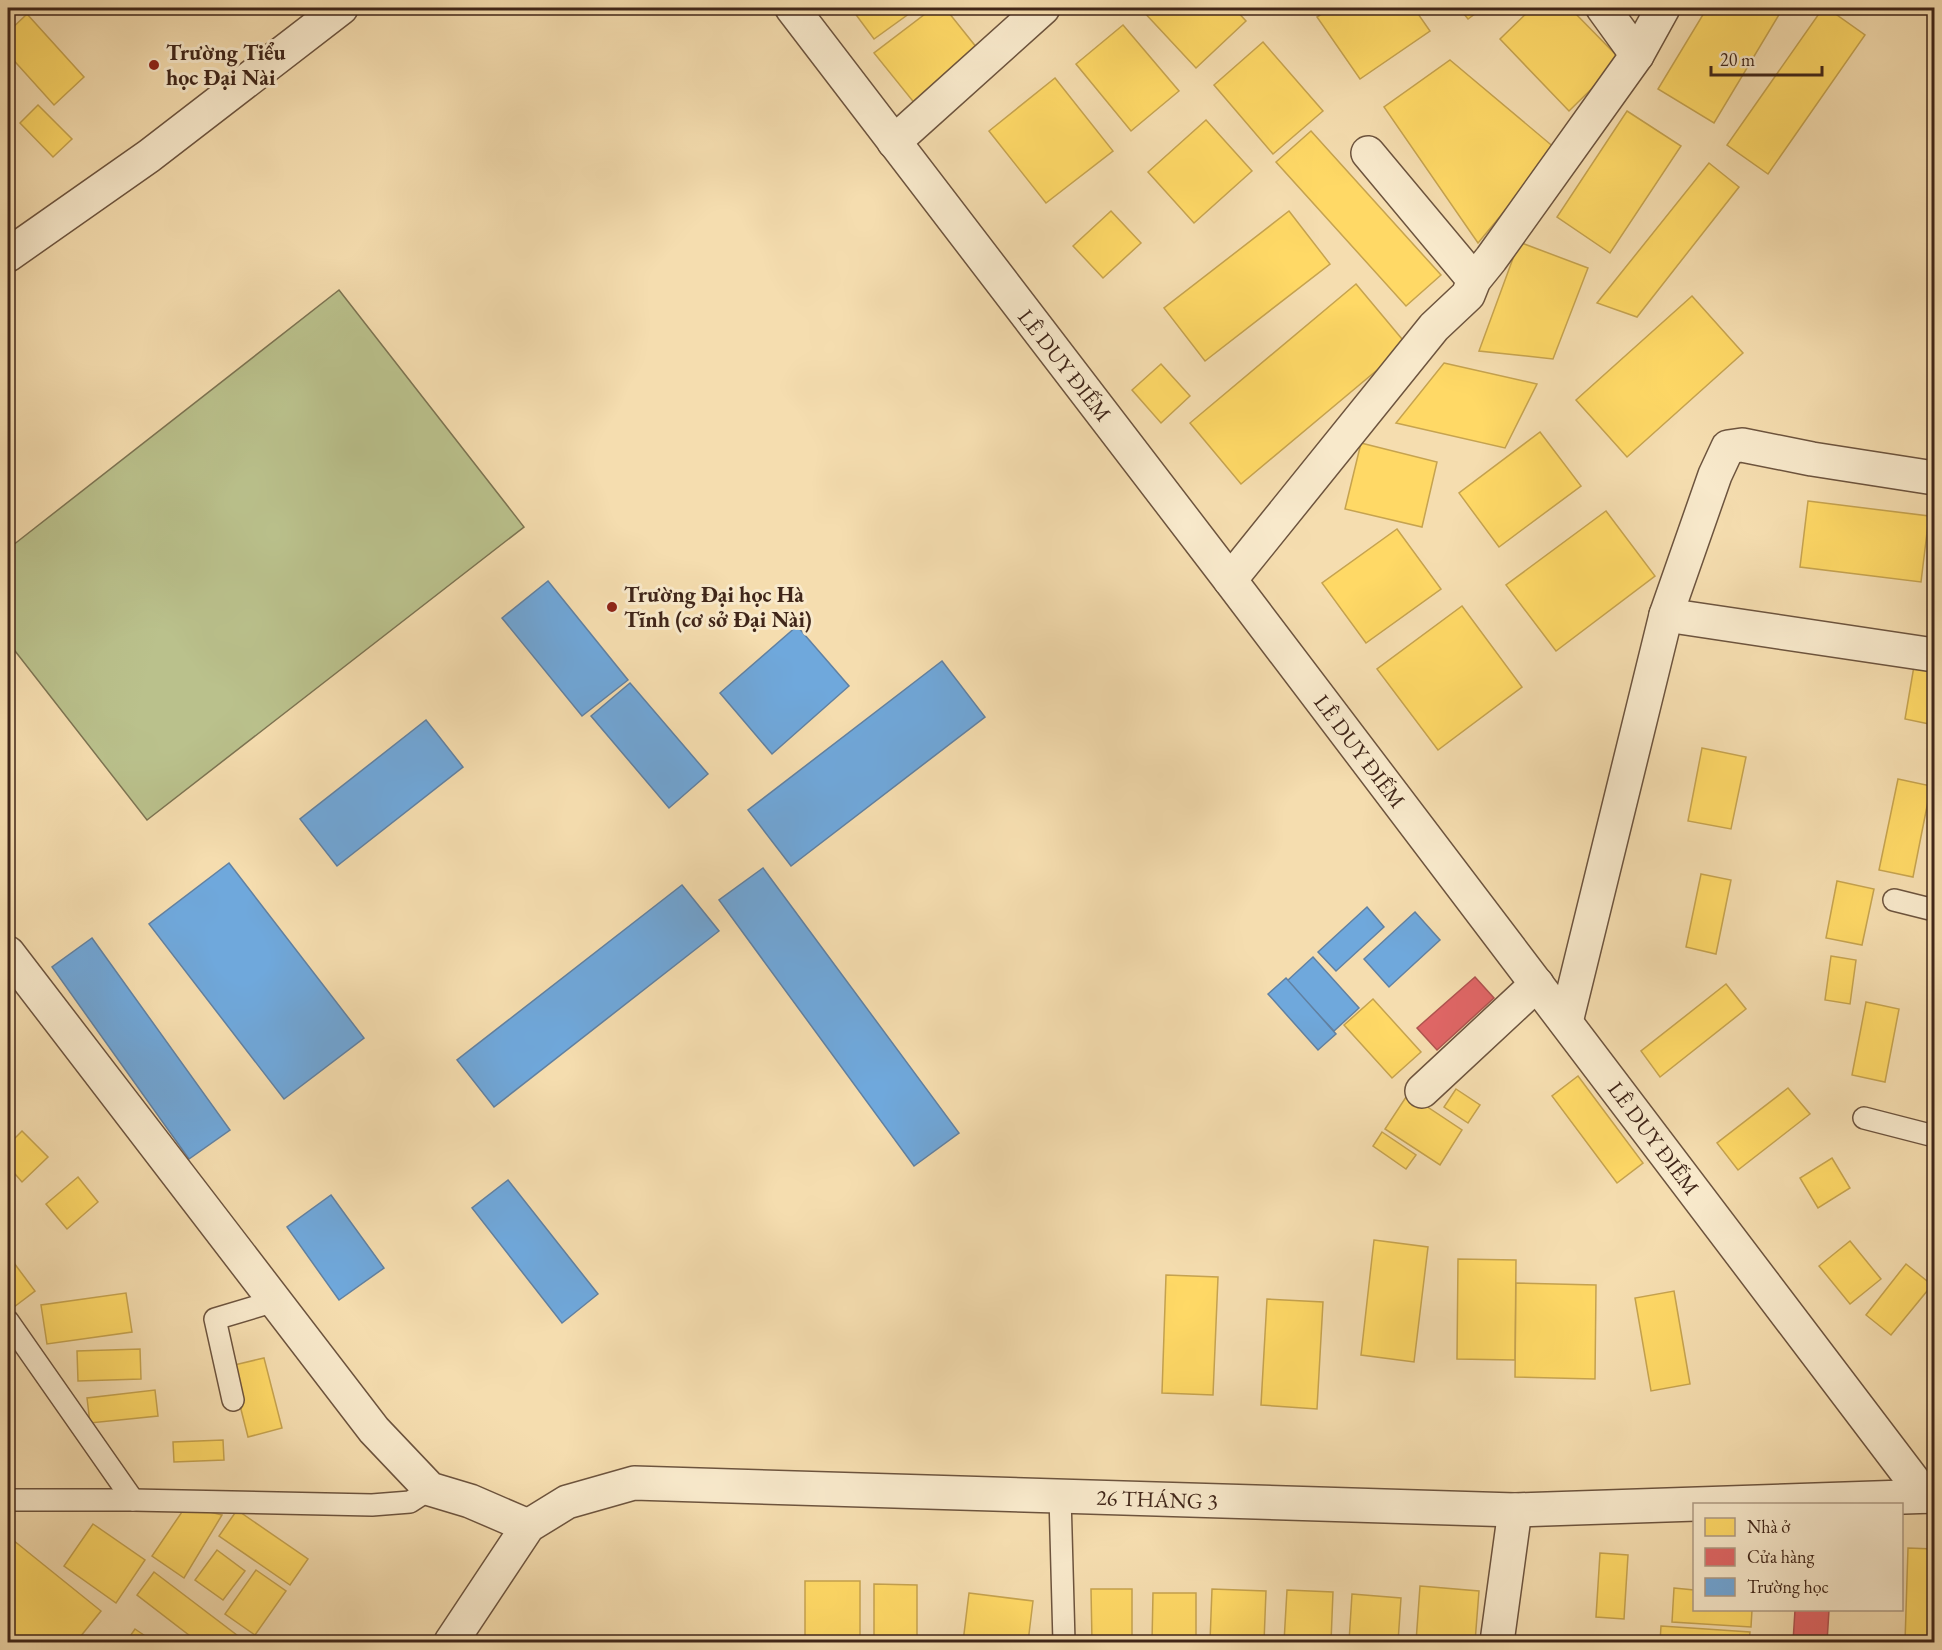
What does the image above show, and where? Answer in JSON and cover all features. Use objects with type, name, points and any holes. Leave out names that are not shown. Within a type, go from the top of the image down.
[{"type":"street","points":[[8,255],[149,156],[341,8]]},
{"type":"street","name":"LÊ DUY ĐIẾM","points":[[792,8],[1930,1496]]},
{"type":"street","points":[[894,142],[1043,8]]},
{"type":"street","points":[[1603,8],[1637,55]]},
{"type":"street","points":[[1230,580],[1434,327],[1468,296],[1473,280],[1491,259],[1637,55],[1664,8]]},
{"type":"street","points":[[1368,153],[1473,280]]},
{"type":"street","points":[[1566,1022],[1666,615],[1714,475],[1728,447],[1742,445],[1812,459],[1935,478]]},
{"type":"street","points":[[1666,615],[1935,655]]},
{"type":"street","points":[[8,953],[374,1430],[430,1489],[470,1501],[528,1526]]},
{"type":"street","points":[[1422,1091],[1537,984]]},
{"type":"street","name":"26 THÁNG 3","points":[[451,1642],[528,1526],[567,1502],[634,1483],[1515,1510],[1693,1504]]},
{"type":"street","name":"26 THÁNG 3","points":[[1722,1503],[1930,1496]]},
{"type":"street","points":[[1497,1642],[1515,1510]]},
{"type":"lane","points":[[1894,900],[1935,910]]},
{"type":"lane","points":[[1864,1118],[1935,1136]]},
{"type":"lane","points":[[232,1400],[215,1319],[275,1301]]},
{"type":"lane","points":[[8,1321],[134,1500]]},
{"type":"lane","points":[[8,1500],[372,1505],[410,1502],[430,1489]]},
{"type":"lane","points":[[1059,1496],[1064,1642]]},
{"type":"green space","points":[[339,290],[524,527],[147,820],[8,642],[8,549]]},
{"type":"building: Nhà ở","points":[[851,8],[917,8],[874,39]]},
{"type":"building: Nhà ở","points":[[933,8],[945,8],[981,53],[916,105],[874,53]]},
{"type":"building: Nhà ở","points":[[1234,8],[1246,21],[1196,68],[1141,9]]},
{"type":"building: Nhà ở","points":[[1331,8],[1414,8],[1430,31],[1360,79],[1317,17]]},
{"type":"building: Nhà ở","points":[[1459,8],[1483,8],[1468,19]]},
{"type":"building: Nhà ở","points":[[1532,8],[1570,8],[1621,60],[1569,111],[1500,39]]},
{"type":"building: Nhà ở","points":[[1707,8],[1783,8],[1714,123],[1658,89]]},
{"type":"building: Nhà ở","points":[[1823,8],[1827,8],[1865,35],[1768,174],[1727,145]]},
{"type":"building: Nhà ở","points":[[27,14],[84,77],[54,105],[8,54],[8,32]]},
{"type":"building: Nhà ở","points":[[1123,25],[1179,91],[1131,131],[1076,64]]},
{"type":"building: Nhà ở","points":[[1263,42],[1323,111],[1273,154],[1214,85]]},
{"type":"building: Nhà ở","points":[[1450,60],[1556,149],[1478,243],[1384,107]]},
{"type":"building: Nhà ở","points":[[1055,78],[1113,151],[1046,203],[989,131]]},
{"type":"building: Nhà ở","points":[[38,105],[72,139],[53,157],[20,123]]},
{"type":"building: Nhà ở","points":[[1627,111],[1681,146],[1610,253],[1557,217]]},
{"type":"building: Nhà ở","points":[[1206,120],[1252,171],[1194,223],[1148,172]]},
{"type":"building: Nhà ở","points":[[1311,131],[1441,275],[1406,306],[1276,162]]},
{"type":"building: Nhà ở","points":[[1709,163],[1739,187],[1637,317],[1597,303]]},
{"type":"building: Nhà ở","points":[[1111,211],[1141,243],[1103,278],[1073,246]]},
{"type":"building: Nhà ở","points":[[1289,211],[1330,264],[1205,361],[1164,308]]},
{"type":"building: Nhà ở","points":[[1519,242],[1588,268],[1553,359],[1479,351]]},
{"type":"building: Nhà ở","points":[[1356,284],[1407,345],[1241,484],[1190,423]]},
{"type":"building: Nhà ở","points":[[1692,296],[1743,353],[1627,457],[1576,400]]},
{"type":"building: Nhà ở","points":[[1444,363],[1537,384],[1505,448],[1396,423]]},
{"type":"building: Nhà ở","points":[[1161,364],[1190,396],[1161,423],[1132,390]]},
{"type":"building: Nhà ở","points":[[1934,396],[1934,445],[1930,445]]},
{"type":"building: Nhà ở","points":[[1540,432],[1581,486],[1499,547],[1459,493]]},
{"type":"building: Nhà ở","points":[[1361,443],[1437,462],[1422,527],[1345,509]]},
{"type":"building: Nhà ở","points":[[1808,501],[1929,516],[1921,582],[1800,567]]},
{"type":"building: Nhà ở","points":[[1606,511],[1655,576],[1556,651],[1506,585]]},
{"type":"building: Nhà ở","points":[[1397,529],[1441,589],[1366,643],[1322,583]]},
{"type":"building: Nhà ở","points":[[1462,606],[1522,687],[1438,750],[1377,669]]},
{"type":"building: Nhà ở","points":[[1914,666],[1934,670],[1934,725],[1905,719]]},
{"type":"building: Nhà ở","points":[[1702,748],[1746,757],[1731,829],[1688,821]]},
{"type":"building: Nhà ở","points":[[1898,779],[1931,786],[1913,877],[1879,870]]},
{"type":"building: Nhà ở","points":[[1934,825],[1934,860],[1928,859]]},
{"type":"building: Nhà ở","points":[[1701,874],[1731,880],[1716,954],[1686,947]]},
{"type":"building: Nhà ở","points":[[1837,881],[1874,889],[1862,945],[1826,938]]},
{"type":"building: Nhà ở","points":[[1831,956],[1856,960],[1850,1004],[1825,1000]]},
{"type":"building: Nhà ở","points":[[1726,984],[1746,1009],[1660,1077],[1641,1051]]},
{"type":"building: Nhà ở","points":[[1373,999],[1421,1052],[1392,1078],[1344,1025]]},
{"type":"building: Nhà ở","points":[[1866,1002],[1899,1009],[1885,1082],[1852,1075]]},
{"type":"building: Nhà ở","points":[[1578,1076],[1643,1163],[1617,1183],[1552,1096]]},
{"type":"building: Nhà ở","points":[[1788,1088],[1810,1114],[1738,1170],[1717,1143]]},
{"type":"building: Nhà ở","points":[[1456,1089],[1480,1105],[1468,1123],[1444,1107]]},
{"type":"building: Nhà ở","points":[[1408,1094],[1462,1130],[1440,1165],[1385,1129]]},
{"type":"building: Nhà ở","points":[[22,1131],[48,1157],[22,1182],[8,1166],[8,1145]]},
{"type":"building: Nhà ở","points":[[1382,1132],[1416,1155],[1406,1169],[1373,1146]]},
{"type":"building: Nhà ở","points":[[1832,1158],[1850,1188],[1818,1208],[1800,1178]]},
{"type":"building: Nhà ở","points":[[78,1177],[98,1202],[67,1229],[46,1204]]},
{"type":"building: Nhà ở","points":[[1374,1240],[1428,1247],[1414,1362],[1361,1355]]},
{"type":"building: Nhà ở","points":[[1850,1241],[1881,1279],[1850,1304],[1819,1266]]},
{"type":"building: Nhà ở","points":[[1458,1259],[1516,1260],[1515,1360],[1457,1359]]},
{"type":"building: Nhà ở","points":[[14,1263],[35,1291],[14,1307],[8,1298],[8,1268]]},
{"type":"building: Nhà ở","points":[[1906,1264],[1932,1285],[1891,1335],[1866,1315]]},
{"type":"building: Nhà ở","points":[[1166,1275],[1218,1277],[1213,1395],[1162,1393]]},
{"type":"building: Nhà ở","points":[[1516,1283],[1596,1285],[1595,1379],[1515,1377]]},
{"type":"building: Nhà ở","points":[[1674,1291],[1690,1384],[1651,1391],[1635,1298]]},
{"type":"building: Nhà ở","points":[[126,1293],[132,1332],[47,1344],[41,1305]]},
{"type":"building: Nhà ở","points":[[1267,1299],[1323,1302],[1317,1409],[1261,1405]]},
{"type":"building: Nhà ở","points":[[140,1349],[141,1379],[78,1381],[77,1351]]},
{"type":"building: Nhà ở","points":[[264,1358],[282,1428],[248,1437],[230,1366]]},
{"type":"building: Nhà ở","points":[[155,1390],[158,1416],[90,1423],[87,1398]]},
{"type":"building: Nhà ở","points":[[223,1440],[224,1460],[174,1462],[173,1442]]},
{"type":"building: Nhà ở","points":[[186,1506],[222,1515],[184,1578],[152,1556]]},
{"type":"building: Nhà ở","points":[[237,1510],[308,1559],[290,1585],[219,1536]]},
{"type":"building: Nhà ở","points":[[93,1524],[145,1560],[116,1603],[64,1566]]},
{"type":"building: Nhà ở","points":[[8,1536],[101,1611],[76,1642],[8,1642]]},
{"type":"building: Nhà ở","points":[[1908,1548],[1934,1549],[1932,1642],[1905,1642]]},
{"type":"building: Nhà ở","points":[[217,1550],[245,1571],[223,1600],[195,1580]]},
{"type":"building: Nhà ở","points":[[1600,1553],[1628,1555],[1624,1619],[1596,1617]]},
{"type":"building: Nhà ở","points":[[256,1570],[286,1591],[255,1635],[225,1614]]},
{"type":"building: Nhà ở","points":[[154,1572],[246,1642],[198,1642],[137,1595]]},
{"type":"building: Nhà ở","points":[[805,1581],[860,1581],[860,1642],[805,1642]]},
{"type":"building: Nhà ở","points":[[874,1584],[917,1585],[917,1642],[874,1642]]},
{"type":"building: Nhà ở","points":[[1420,1586],[1479,1591],[1475,1642],[1416,1642]]},
{"type":"building: Nhà ở","points":[[1674,1588],[1693,1590],[1693,1611],[1752,1611],[1751,1627],[1672,1622]]},
{"type":"building: Nhà ở","points":[[1091,1589],[1132,1589],[1132,1642],[1092,1642]]},
{"type":"building: Nhà ở","points":[[1212,1589],[1266,1591],[1264,1642],[1210,1642]]},
{"type":"building: Nhà ở","points":[[1287,1590],[1333,1592],[1331,1642],[1284,1642]]},
{"type":"building: Nhà ở","points":[[969,1593],[1033,1601],[1028,1642],[963,1642]]},
{"type":"building: Nhà ở","points":[[1153,1593],[1196,1593],[1196,1642],[1152,1642]]},
{"type":"building: Nhà ở","points":[[1352,1594],[1401,1598],[1398,1642],[1349,1642]]},
{"type":"building: Nhà ở","points":[[1661,1626],[1750,1632],[1749,1642],[1660,1642]]},
{"type":"building: Nhà ở","points":[[135,1629],[154,1642],[126,1642]]},
{"type":"building: Cửa hàng","points":[[1475,977],[1494,998],[1437,1050],[1417,1028]]},
{"type":"building: Cửa hàng","points":[[1795,1611],[1829,1611],[1827,1642],[1793,1642]]},
{"type":"building: Trường học","points":[[548,581],[628,680],[582,716],[502,618]]},
{"type":"building: Trường học","points":[[797,626],[849,686],[772,754],[720,693]]},
{"type":"building: Trường học","points":[[942,661],[985,717],[791,866],[748,810]]},
{"type":"building: Trường học","points":[[630,683],[708,774],[669,808],[591,716]]},
{"type":"building: Trường học","points":[[426,720],[463,767],[337,866],[300,819]]},
{"type":"building: Trường học","points":[[229,863],[364,1038],[284,1099],[149,924]]},
{"type":"building: Trường học","points":[[763,868],[959,1133],[914,1166],[719,900]]},
{"type":"building: Trường học","points":[[682,885],[719,931],[494,1107],[457,1060]]},
{"type":"building: Trường học","points":[[1367,907],[1384,927],[1336,971],[1318,952]]},
{"type":"building: Trường học","points":[[1415,912],[1440,940],[1389,987],[1364,959]]},
{"type":"building: Trường học","points":[[92,938],[230,1130],[189,1159],[52,967]]},
{"type":"building: Trường học","points":[[1313,957],[1359,1008],[1334,1031],[1287,981]]},
{"type":"building: Trường học","points":[[1286,978],[1336,1034],[1318,1050],[1268,994]]},
{"type":"building: Trường học","points":[[508,1180],[598,1294],[562,1323],[472,1208]]},
{"type":"building: Trường học","points":[[331,1195],[384,1268],[339,1300],[287,1227]]},
{"type":"place","name":"Trường Tiểu học Đại Nài","points":[[154,65]]},
{"type":"place","name":"Trường Đại học Hà Tĩnh (cơ sở Đại Nài)","points":[[612,607]]}]
